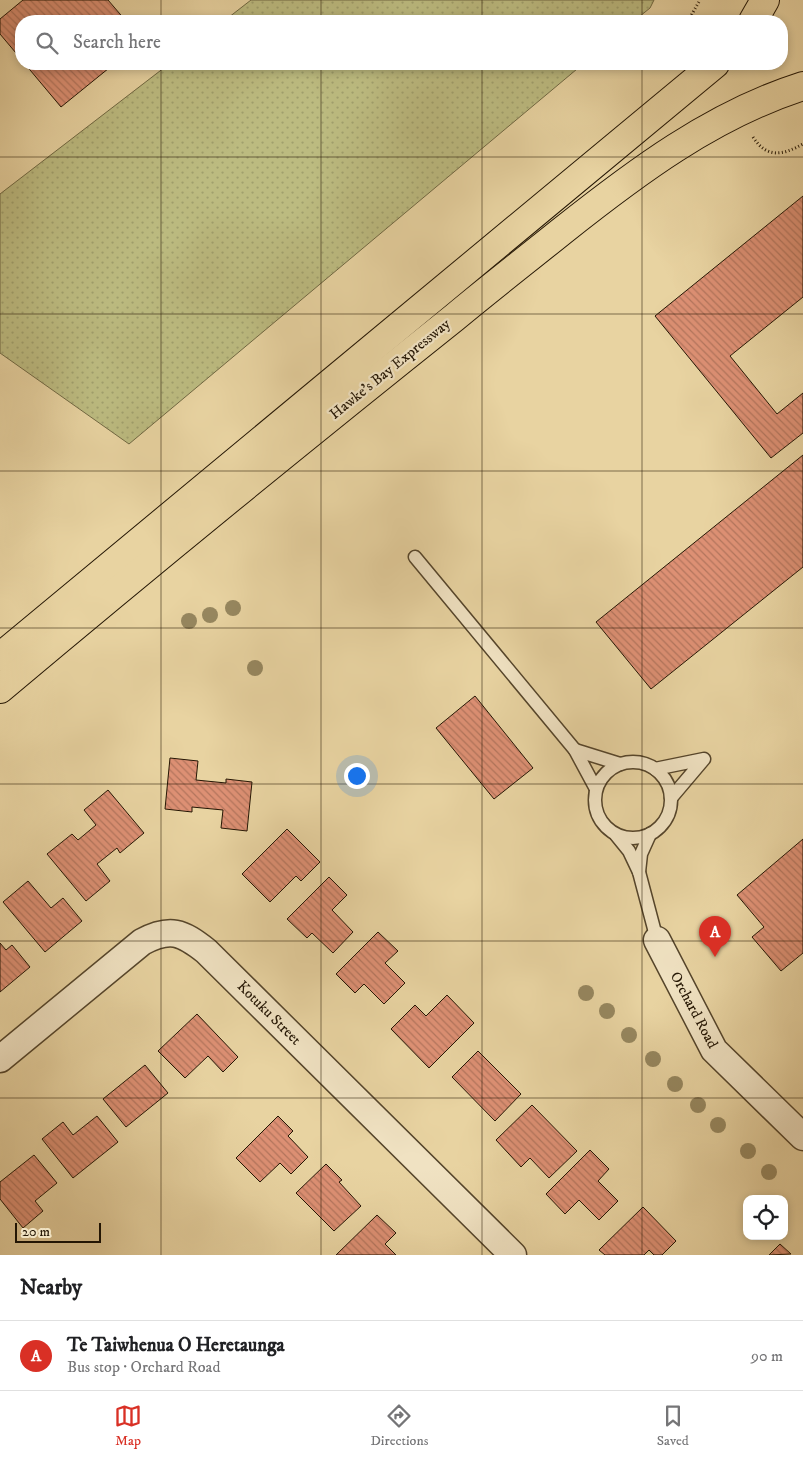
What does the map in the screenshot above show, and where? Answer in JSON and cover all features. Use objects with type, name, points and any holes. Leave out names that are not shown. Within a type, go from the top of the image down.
[{"type":"highway","points":[[756,15],[765,0]]},
{"type":"highway","name":"Hawke's Bay Expressway","points":[[0,657],[708,70]]},
{"type":"highway","name":"Hawke's Bay Expressway","points":[[0,689],[106,600],[606,196],[656,159],[701,132],[742,111],[803,86]]},
{"type":"street","name":"Kotuku Street","points":[[0,1059],[142,942],[156,934],[173,932],[191,940],[206,951],[513,1255]]},
{"type":"street","name":"Orchard Road","points":[[656,940],[714,1050],[803,1137]]},
{"type":"lane","points":[[415,557],[574,750],[596,789]]},
{"type":"lane","points":[[574,750],[620,764]]},
{"type":"lane","points":[[655,769],[704,759],[671,798]]},
{"type":"lane","points":[[616,835],[622,838],[634,839],[650,834],[658,829],[667,819],[671,807],[671,798],[666,781],[655,769],[646,764],[633,762],[620,764],[609,769],[601,778],[596,789],[594,801],[596,814],[602,824],[616,835],[630,851],[640,872],[656,940]]},
{"type":"lane","points":[[640,872],[641,854],[650,834]]},
{"type":"path","points":[[691,15],[700,0]]},
{"type":"shaded area","points":[[251,0],[654,0],[650,8],[641,15],[232,15]]},
{"type":"shaded area","points":[[161,70],[576,70],[129,444],[0,353],[0,194]]},
{"type":"building","points":[[23,0],[108,0],[121,15],[15,15],[15,52],[0,34],[0,19]]},
{"type":"building","points":[[30,70],[107,70],[61,107]]},
{"type":"building","points":[[803,196],[803,297],[730,356],[777,414],[803,393],[803,433],[771,458],[655,316]]},
{"type":"building","points":[[803,455],[803,567],[651,689],[596,622]]},
{"type":"building","points":[[475,696],[533,768],[494,799],[436,728]]},
{"type":"building","points":[[170,758],[198,761],[196,780],[226,783],[226,779],[252,782],[247,831],[221,828],[223,810],[192,807],[192,812],[165,809]]},
{"type":"building","points":[[108,790],[144,833],[120,853],[117,848],[97,864],[110,881],[86,901],[47,854],[72,834],[78,840],[96,825],[84,810]]},
{"type":"building","points":[[287,829],[320,862],[301,881],[296,876],[270,902],[242,874]]},
{"type":"building","points":[[803,839],[803,953],[781,971],[752,937],[764,927],[737,895]]},
{"type":"building","points":[[329,877],[347,895],[332,910],[353,932],[333,953],[312,933],[307,938],[287,919]]},
{"type":"building","points":[[28,881],[51,908],[63,898],[82,921],[45,952],[3,902]]},
{"type":"building","points":[[378,932],[398,951],[385,963],[405,983],[384,1004],[364,984],[355,993],[336,974]]},
{"type":"building","points":[[0,943],[6,950],[12,945],[30,967],[0,992]]},
{"type":"building","points":[[447,995],[474,1023],[429,1068],[391,1029],[415,1005],[426,1016]]},
{"type":"building","points":[[197,1014],[238,1057],[223,1072],[208,1056],[185,1078],[158,1051]]},
{"type":"building","points":[[478,1051],[521,1094],[495,1121],[452,1077]]},
{"type":"building","points":[[145,1065],[168,1093],[126,1127],[103,1099]]},
{"type":"building","points":[[532,1105],[577,1151],[549,1178],[530,1158],[521,1167],[496,1140]]},
{"type":"building","points":[[97,1116],[118,1142],[73,1178],[42,1139],[63,1122],[73,1135]]},
{"type":"building","points":[[278,1116],[293,1131],[288,1136],[308,1157],[291,1174],[280,1163],[260,1182],[236,1158]]},
{"type":"building","points":[[590,1150],[609,1169],[598,1181],[618,1201],[599,1220],[579,1200],[565,1214],[546,1194]]},
{"type":"building","points":[[34,1155],[57,1183],[35,1201],[43,1211],[23,1228],[0,1199],[0,1182]]},
{"type":"building","points":[[326,1164],[342,1180],[339,1182],[361,1206],[334,1231],[296,1193]]},
{"type":"building","points":[[643,1207],[676,1241],[662,1255],[654,1255],[649,1250],[644,1255],[605,1255],[599,1250]]},
{"type":"building","points":[[377,1215],[396,1233],[385,1244],[396,1255],[336,1255]]},
{"type":"building","points":[[780,1244],[791,1254],[769,1255]]},
{"type":"place","name":"Te Taiwhenua O Heretaunga","points":[[715,957]]}]
